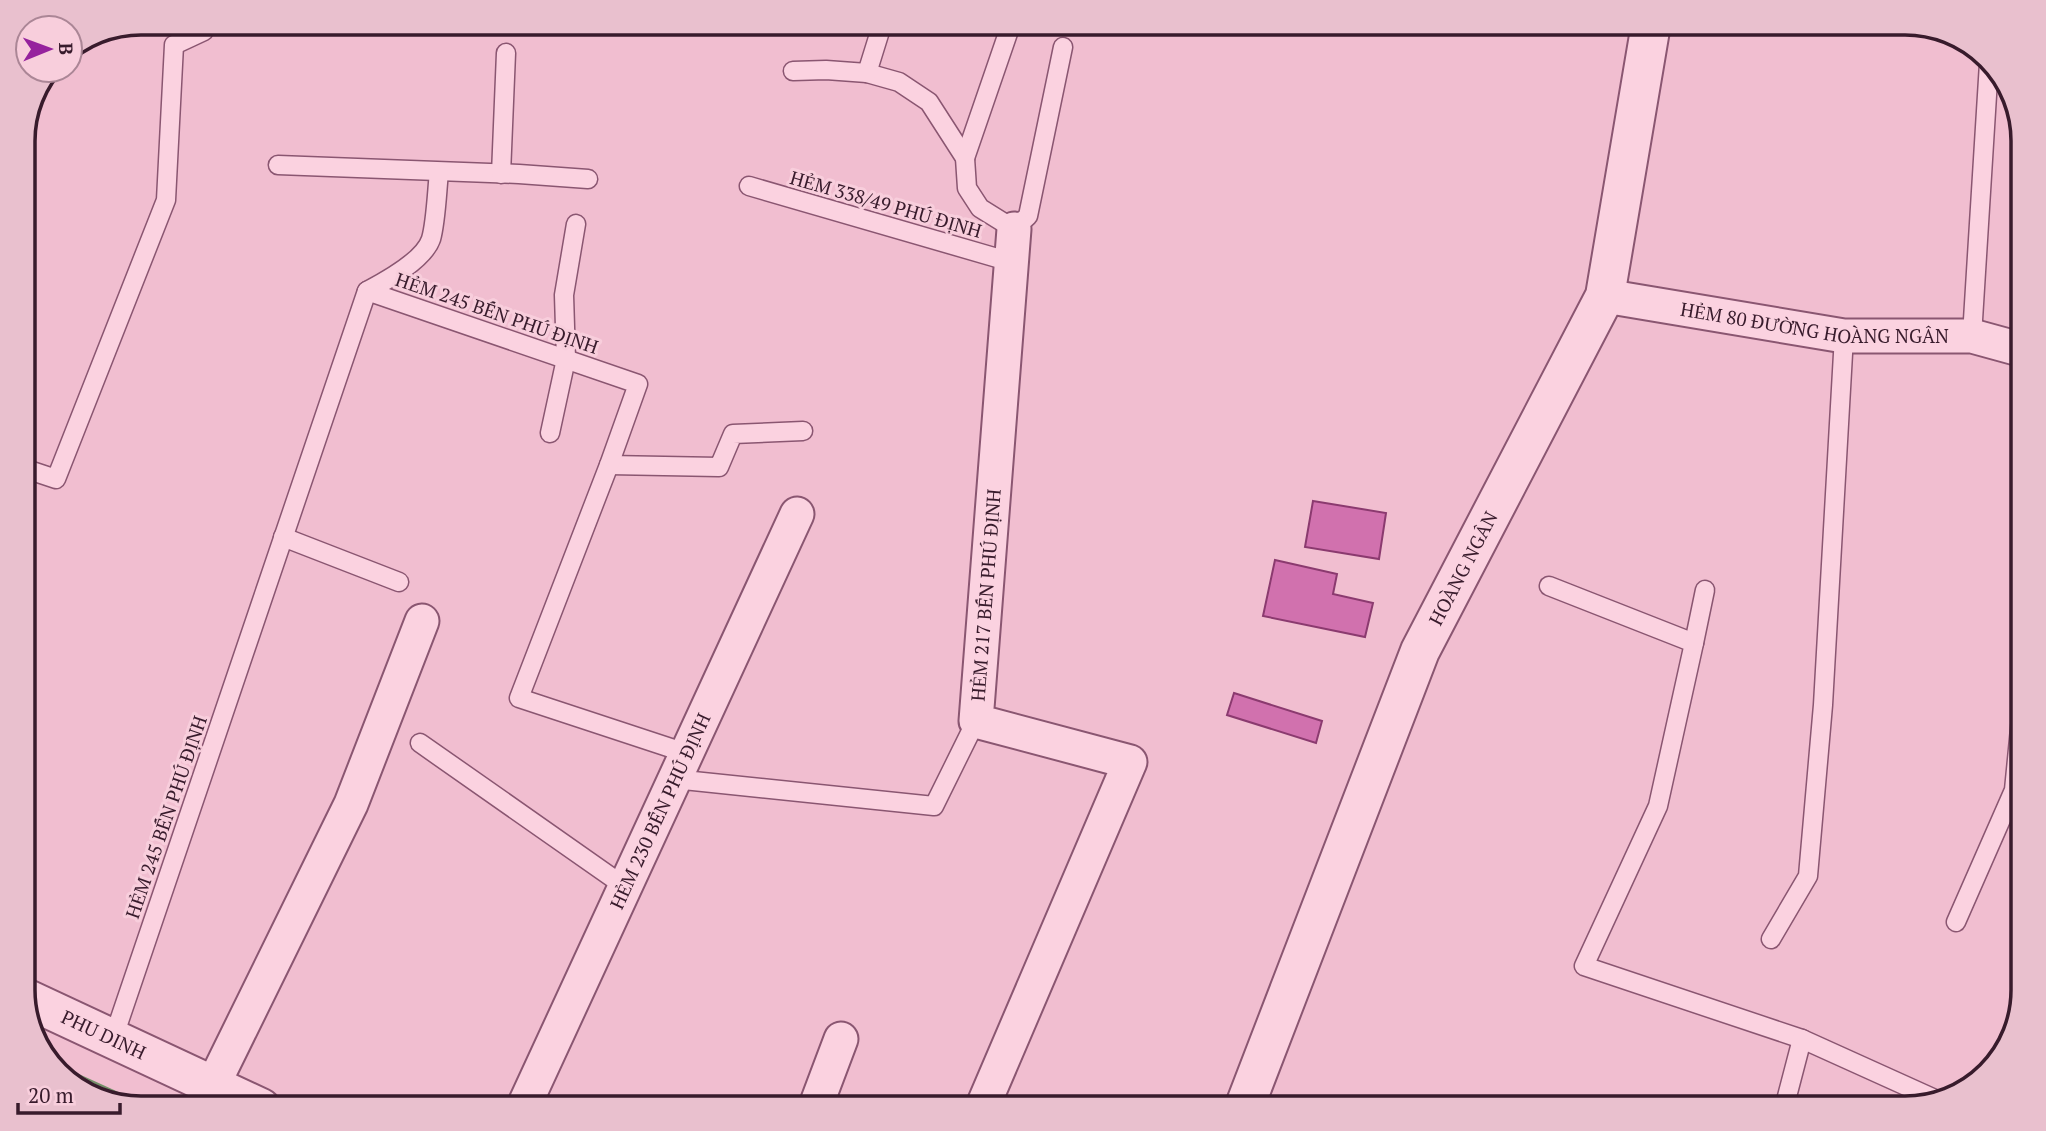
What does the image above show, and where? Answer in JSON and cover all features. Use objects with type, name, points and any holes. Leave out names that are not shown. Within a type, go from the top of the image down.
[{"type":"street","name":"HOÀNG NGÂN","points":[[1249,1096],[1420,651],[1605,296],[1649,35]]},
{"type":"street","name":"HẺM 217 BẾN PHÚ ĐỊNH","points":[[987,1096],[1130,762],[976,721],[1014,229]]},
{"type":"street","name":"HẺM 80 ĐƯỜNG HOÀNG NGÂN","points":[[1605,296],[1844,336],[1972,337],[2011,347]]},
{"type":"street","name":"HẺM 230 BẾN PHÚ ĐỊNH","points":[[528,1096],[797,514]]},
{"type":"street","points":[[213,1085],[351,804],[422,621]]},
{"type":"street","name":"PHU DINH","points":[[36,1003],[236,1096]]},
{"type":"street","points":[[820,1096],[841,1039]]},
{"type":"lane","points":[[35,472],[56,480],[166,200],[174,45],[195,35]]},
{"type":"lane","points":[[867,73],[879,35]]},
{"type":"lane","points":[[1007,35],[965,158],[967,188],[980,208],[1014,229],[1028,216],[1063,47]]},
{"type":"lane","points":[[501,174],[506,53]]},
{"type":"lane","points":[[793,71],[867,73],[899,82],[929,102],[965,158]]},
{"type":"lane","points":[[1972,337],[1988,76]]},
{"type":"lane","points":[[278,165],[588,179]]},
{"type":"lane","points":[[367,290],[405,267],[420,255],[430,240],[439,172]]},
{"type":"lane","name":"HẺM 338/49 PHÚ ĐỊNH","points":[[749,186],[1011,262]]},
{"type":"lane","points":[[550,433],[566,359],[564,295],[576,224]]},
{"type":"lane","name":"HẺM 245 BẾN PHÚ ĐỊNH","points":[[113,1039],[367,290],[638,384],[519,698],[680,766]]},
{"type":"lane","points":[[1771,939],[1808,876],[1823,705],[1844,336]]},
{"type":"lane","points":[[609,465],[719,467],[733,434],[803,431]]},
{"type":"lane","points":[[283,537],[399,582]]},
{"type":"lane","points":[[1549,586],[1694,643]]},
{"type":"lane","points":[[1705,590],[1658,806],[1584,966],[1802,1039],[1924,1094]]},
{"type":"lane","points":[[680,766],[934,806],[976,721]]},
{"type":"lane","points":[[420,743],[624,886]]},
{"type":"lane","points":[[1956,922],[2011,797]]},
{"type":"lane","points":[[1787,1096],[1802,1039]]},
{"type":"shaded area","points":[[78,1075],[118,1093],[100,1088]]},
{"type":"building","points":[[1313,501],[1386,513],[1379,559],[1305,547]]},
{"type":"building","points":[[1275,560],[1337,574],[1333,594],[1373,603],[1365,637],[1263,616]]},
{"type":"building","points":[[1234,693],[1322,721],[1316,743],[1227,715]]}]
